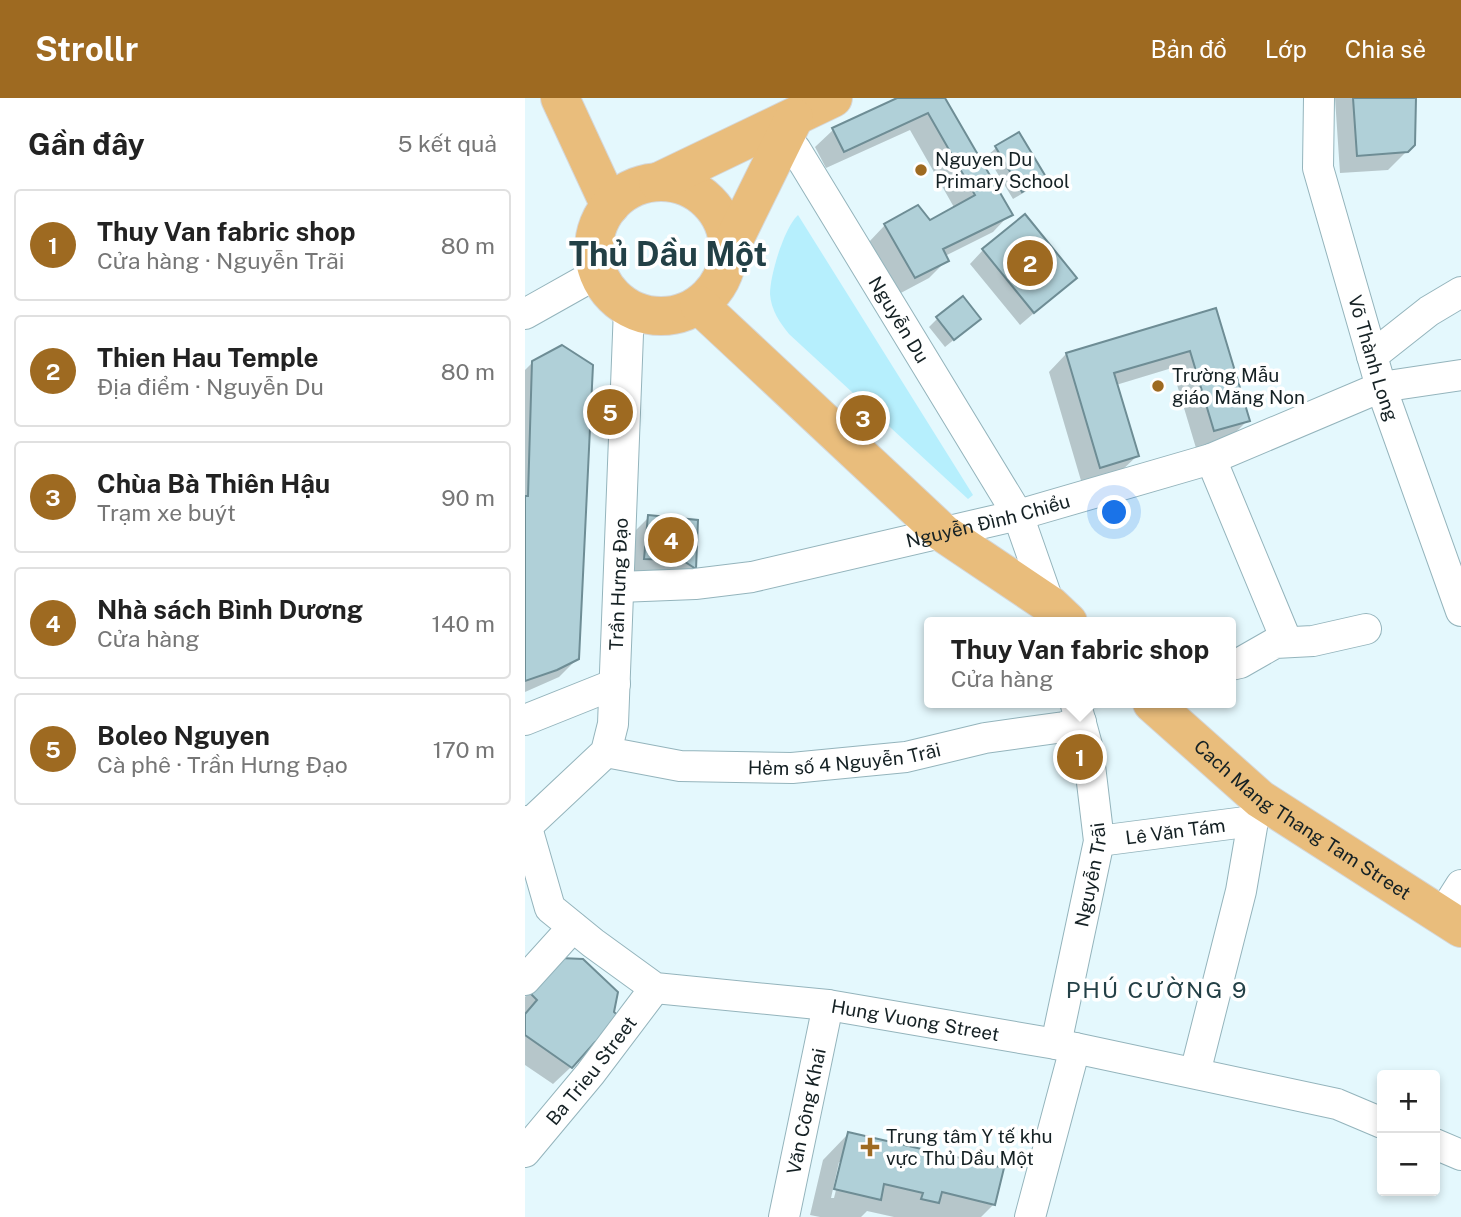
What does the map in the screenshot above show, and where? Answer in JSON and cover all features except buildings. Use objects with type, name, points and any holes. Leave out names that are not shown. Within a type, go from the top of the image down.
[{"type":"main road","points":[[560,98],[610,206]]},
{"type":"main road","points":[[785,127],[729,250],[725,271],[715,290],[699,305],[683,313],[664,317],[646,315],[615,299],[598,273],[594,256],[595,238],[600,221],[610,206],[623,194],[658,182],[785,127],[833,98]]},
{"type":"main road","points":[[658,182],[680,184],[700,194],[716,209],[726,228],[729,250]]},
{"type":"main road","points":[[699,305],[943,533],[1058,617]]},
{"type":"main road","name":"Cach Mang Thang Tam Street","points":[[1157,708],[1257,810],[1455,909]]},
{"type":"street","name":"Võ Thành Long","points":[[1319,98],[1318,168],[1381,387],[1458,594]]},
{"type":"street","name":"Nguyễn Du","points":[[785,127],[796,150],[1019,515]]},
{"type":"street","points":[[525,314],[598,273]]},
{"type":"street","points":[[1372,356],[1429,311],[1461,292]]},
{"type":"street","name":"Trần Hưng Đạo","points":[[606,752],[613,724],[629,308]]},
{"type":"street","name":"Nguyễn Đình Chiểu","points":[[619,587],[695,584],[752,577],[1019,515],[1211,459],[1381,387],[1461,375]]},
{"type":"street","points":[[1211,459],[1287,642]]},
{"type":"street","points":[[1019,515],[1058,617]]},
{"type":"street","points":[[1236,664],[1275,643],[1334,638],[1366,629]]},
{"type":"street","points":[[525,720],[615,684]]},
{"type":"street","name":"Hẻm số 4 Nguyễn Trãi","points":[[606,752],[680,766],[792,768],[906,757],[985,738],[1052,729],[1078,713]]},
{"type":"street","name":"Nguyễn Trãi","points":[[1030,1217],[1065,1046],[1099,841],[1088,749],[1078,713]]},
{"type":"street","points":[[606,752],[526,825],[550,908],[655,988]]},
{"type":"street","points":[[1195,1073],[1241,891],[1257,810]]},
{"type":"street","name":"Lê Văn Tám","points":[[1099,841],[1257,810]]},
{"type":"street","points":[[526,978],[573,927]]},
{"type":"street","name":"Hung Vuong Street","points":[[655,988],[828,1005],[1065,1046],[1337,1104],[1377,1121]]},
{"type":"street","name":"Ba Trieu Street","points":[[525,1152],[590,1074],[655,988]]},
{"type":"street","name":"Văn Công Khai","points":[[784,1217],[828,1005]]},
{"type":"street","points":[[1440,1146],[1461,1155]]},
{"type":"shaded area","points":[[798,215],[973,495],[968,499],[789,334],[779,321],[770,294],[772,275],[783,241]]},
{"type":"place","name":"Nguyen Du Primary School","points":[[921,170]]},
{"type":"place","name":"Thien Hau Temple","points":[[1030,263]]},
{"type":"place","name":"Trường Mẫu giáo Măng Non","points":[[1158,386]]},
{"type":"place","name":"Boleo Nguyen","points":[[610,412]]},
{"type":"place","name":"Chùa Bà Thiên Hậu","points":[[863,418]]},
{"type":"place","name":"Nhà sách Bình Dương","points":[[671,540]]},
{"type":"place","name":"Thuy Van fabric shop","points":[[1080,757]]},
{"type":"place","name":"Trung tâm Y tế khu vực Thủ Dầu Một","points":[[870,1147]]},
{"type":"district","name":"Thủ Dầu Một","points":[[668,254]]},
{"type":"district","name":"PHÚ CƯỜNG 9","points":[[1157,990]]}]
